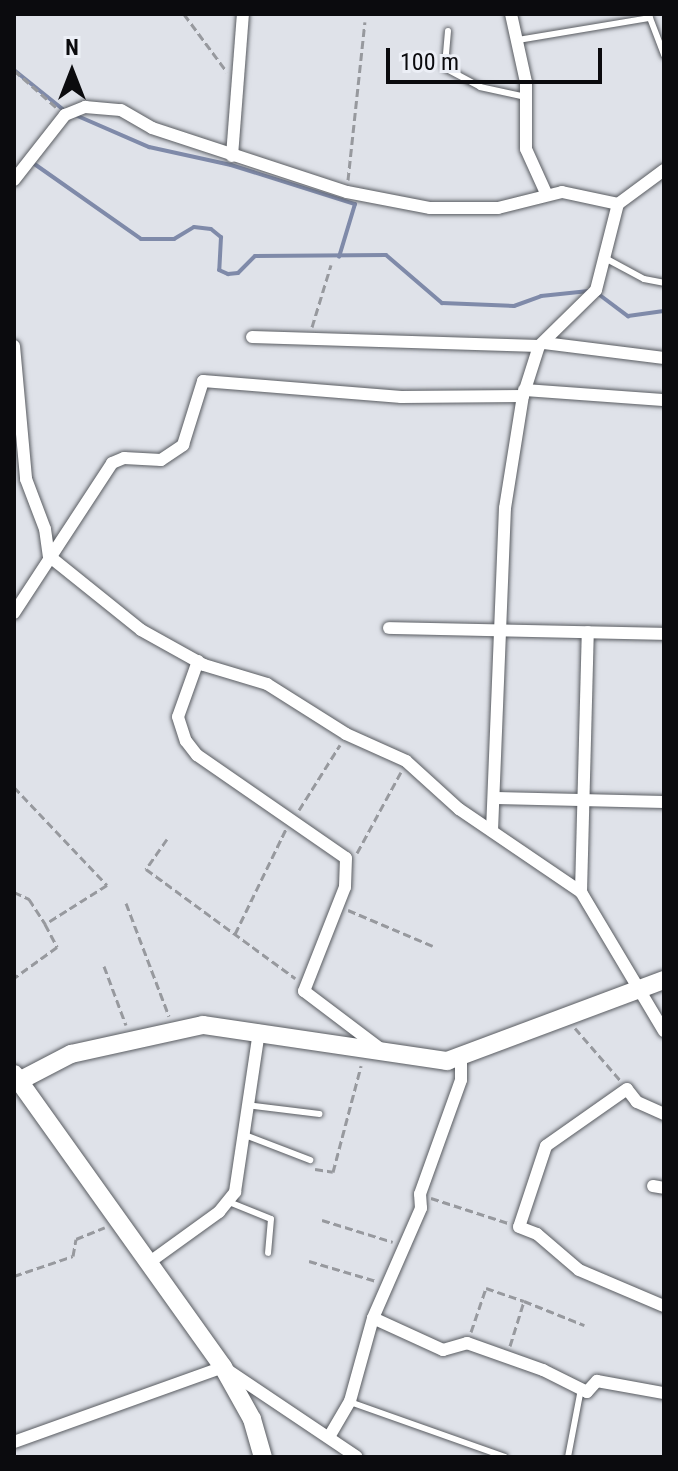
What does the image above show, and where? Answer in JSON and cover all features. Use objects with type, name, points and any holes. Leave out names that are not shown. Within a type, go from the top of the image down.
[{"type":"street","points":[[232,156],[243,14]]},
{"type":"street","points":[[511,14],[526,97],[526,149],[546,193]]},
{"type":"street","points":[[14,180],[65,115],[85,107],[121,110],[152,128],[347,192],[430,208],[498,208],[546,193],[618,204]]},
{"type":"street","points":[[492,831],[496,798],[505,508],[524,393],[542,344],[588,303],[605,258],[618,204],[664,170]]},
{"type":"street","points":[[252,337],[542,344],[664,358]]},
{"type":"street","points":[[14,346],[26,479],[45,529],[49,556],[141,630],[198,661],[267,684],[346,734],[406,761],[492,831],[581,892],[664,1031]]},
{"type":"street","points":[[14,613],[112,463],[124,458],[161,460],[183,445],[203,381],[401,397],[524,393],[664,400]]},
{"type":"street","points":[[389,628],[664,634]]},
{"type":"street","points":[[581,892],[588,632]]},
{"type":"street","points":[[198,661],[178,717],[186,741],[197,755],[337,848],[346,858],[345,876],[337,905],[304,991],[388,1055]]},
{"type":"street","points":[[496,798],[664,802]]},
{"type":"street","points":[[263,1457],[252,1419],[223,1367],[16,1078],[71,1054],[203,1025],[259,1031],[388,1055],[447,1061],[664,980]]},
{"type":"street","points":[[147,1264],[229,1202],[245,1135],[246,1105],[259,1031]]},
{"type":"street","points":[[329,1437],[350,1401],[373,1318],[421,1208],[420,1194],[461,1080],[461,1057]]},
{"type":"street","points":[[664,1114],[637,1102],[627,1089],[546,1146],[519,1227],[537,1234],[579,1270],[664,1306]]},
{"type":"street","points":[[373,1318],[443,1350],[467,1343],[587,1392],[597,1381],[664,1393]]},
{"type":"street","points":[[223,1367],[357,1457]]},
{"type":"street","points":[[14,1442],[223,1367]]},
{"type":"lane","points":[[518,40],[650,18],[664,55]]},
{"type":"lane","points":[[448,31],[445,68],[480,87],[526,97]]},
{"type":"lane","points":[[605,258],[644,279],[664,283]]},
{"type":"lane","points":[[246,1105],[319,1114]]},
{"type":"lane","points":[[245,1135],[311,1164]]},
{"type":"lane","points":[[229,1202],[271,1219],[268,1253]]},
{"type":"lane","points":[[568,1457],[581,1389]]},
{"type":"lane","points":[[350,1401],[505,1457]]},
{"type":"path","points":[[184,14],[222,68],[236,78]]},
{"type":"path","points":[[347,192],[365,22]]},
{"type":"path","points":[[14,70],[65,115]]},
{"type":"path","points":[[309,338],[331,265]]},
{"type":"path","points":[[345,876],[406,761]]},
{"type":"path","points":[[14,787],[107,885],[45,924]]},
{"type":"path","points":[[167,839],[146,869],[304,985]]},
{"type":"path","points":[[14,892],[29,899],[57,947],[14,978]]},
{"type":"path","points":[[126,903],[174,1031]]},
{"type":"path","points":[[337,905],[433,946]]},
{"type":"path","points":[[104,966],[131,1040]]},
{"type":"path","points":[[565,1016],[627,1089]]},
{"type":"path","points":[[311,1164],[333,1172],[366,1051]]},
{"type":"path","points":[[420,1194],[519,1227]]},
{"type":"path","points":[[14,1276],[73,1256],[76,1239],[120,1220]]},
{"type":"path","points":[[322,1220],[405,1246]]},
{"type":"path","points":[[309,1261],[388,1284]]},
{"type":"path","points":[[467,1343],[486,1288],[584,1325]]},
{"type":"path","points":[[506,1357],[524,1301]]},
{"type":"waterway","points":[[14,70],[65,111]]},
{"type":"waterway","points":[[73,114],[149,147],[231,165],[355,204],[339,257]]},
{"type":"waterway","points":[[33,163],[141,239],[174,239],[194,227],[211,229],[221,237],[219,270],[228,274],[238,273],[255,256],[386,255],[442,303],[514,306],[541,296],[589,291]]},
{"type":"waterway","points":[[597,293],[628,316],[664,311]]}]
